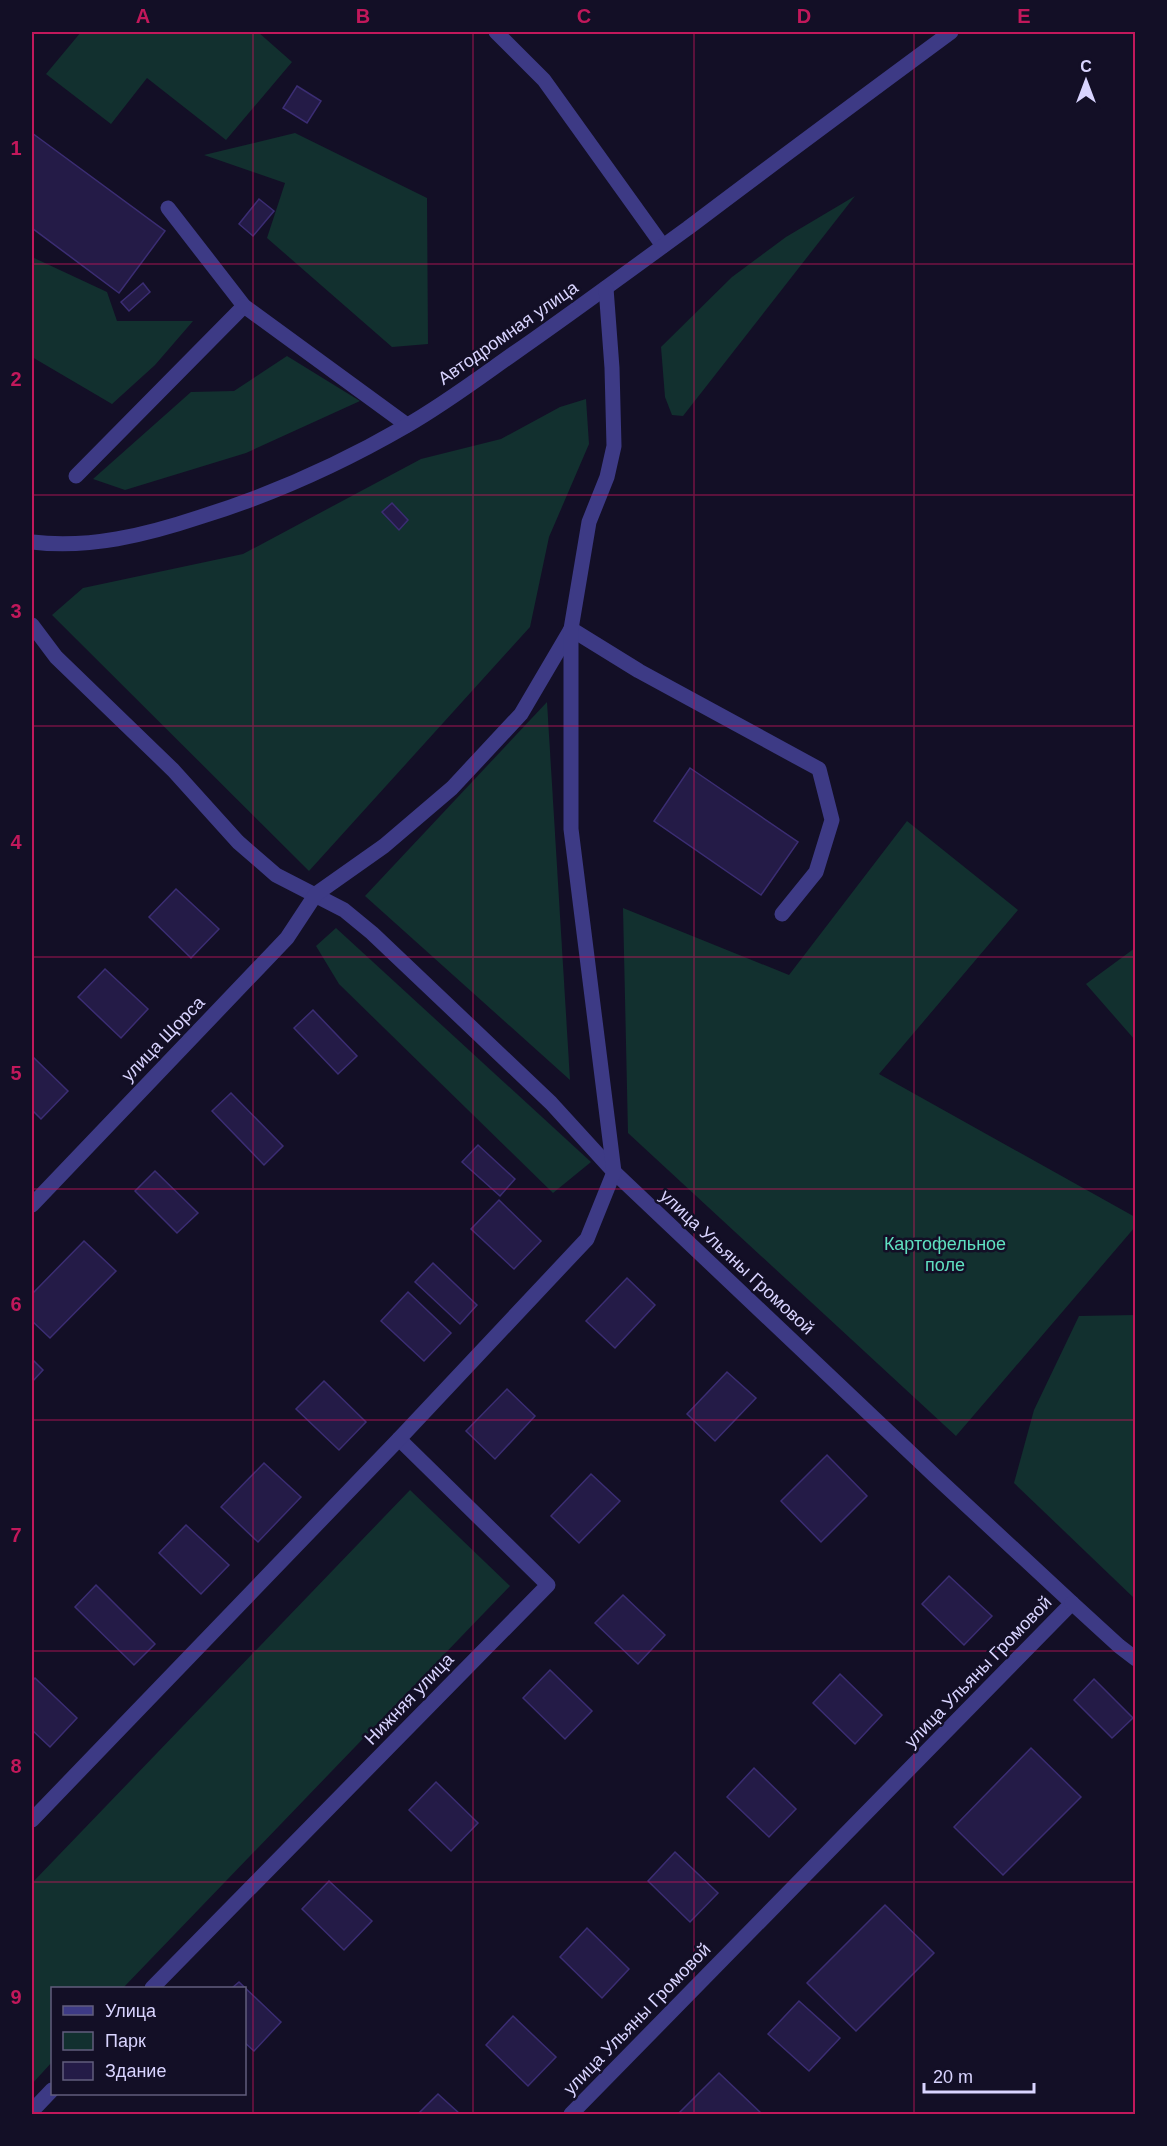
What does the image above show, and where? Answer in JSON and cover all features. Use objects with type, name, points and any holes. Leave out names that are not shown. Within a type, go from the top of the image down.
[{"type":"street","points":[[496,32],[544,80],[663,246]]},
{"type":"street","name":"Автодромная улица","points":[[32,542],[49,544],[97,542],[160,530],[271,492],[330,466],[407,425],[606,288],[951,32]]},
{"type":"street","points":[[168,208],[244,306],[407,425]]},
{"type":"street","points":[[32,1820],[399,1439],[587,1239],[614,1172],[572,829],[571,629],[590,522],[607,477],[614,446],[612,368],[606,288]]},
{"type":"street","points":[[76,476],[244,306]]},
{"type":"street","name":"улица Ульяны Громовой","points":[[32,625],[56,657],[173,770],[237,842],[276,875],[344,910],[372,933],[551,1103],[614,1172],[1072,1603],[571,2115]]},
{"type":"street","points":[[316,894],[384,846],[452,788],[521,714],[571,629]]},
{"type":"street","points":[[571,629],[639,671],[819,769],[832,820],[816,872],[782,914]]},
{"type":"street","name":"улица Щорса","points":[[32,1205],[287,938],[316,894]]},
{"type":"street","name":"Нижняя улица","points":[[154,1987],[548,1585],[399,1439]]},
{"type":"street","points":[[1072,1603],[1136,1659]]},
{"type":"street","points":[[1119,1646],[1136,1667]]},
{"type":"street","points":[[32,2111],[51,2091]]},
{"type":"green space","points":[[81,32],[258,32],[292,62],[226,140],[147,78],[111,124],[46,74]]},
{"type":"green space","points":[[295,133],[427,198],[428,344],[392,347],[267,238],[285,183],[204,155]]},
{"type":"green space","points":[[855,196],[683,416],[672,415],[665,397],[661,347],[732,277],[786,237]]},
{"type":"green space","points":[[32,257],[107,292],[117,321],[193,321],[155,365],[112,404],[32,357]]},
{"type":"green space","points":[[287,356],[360,401],[246,453],[125,490],[93,479],[191,392],[234,391]]},
{"type":"green space","points":[[586,399],[589,444],[549,537],[530,627],[309,871],[52,615],[83,588],[243,554],[421,459],[501,439],[560,407]]},
{"type":"green space","points":[[547,702],[570,1080],[365,896]]},
{"type":"green space","name":"Картофельное поле","points":[[907,821],[1018,910],[879,1074],[1135,1217],[1135,1227],[956,1436],[628,1133],[623,908],[789,975]]},
{"type":"green space","points":[[336,928],[591,1162],[553,1193],[339,984],[316,946]]},
{"type":"green space","points":[[1135,948],[1135,1040],[1086,984]]},
{"type":"green space","points":[[1136,1315],[1135,1599],[1014,1483],[1034,1410],[1079,1316]]},
{"type":"green space","points":[[410,1490],[510,1586],[124,1987],[51,1987],[51,2063],[32,2084],[32,1883]]},
{"type":"building","points":[[297,86],[321,101],[307,123],[283,108]]},
{"type":"building","points":[[32,133],[165,231],[119,293],[32,228]]},
{"type":"building","points":[[259,199],[274,211],[253,236],[239,224]]},
{"type":"building","points":[[143,283],[150,292],[129,311],[121,302]]},
{"type":"building","points":[[392,503],[408,520],[399,530],[382,512]]},
{"type":"building","points":[[690,768],[798,842],[761,895],[654,821]]},
{"type":"building","points":[[176,889],[219,929],[191,958],[149,917]]},
{"type":"building","points":[[105,969],[148,1009],[121,1038],[78,997]]},
{"type":"building","points":[[313,1010],[357,1056],[338,1074],[294,1028]]},
{"type":"building","points":[[32,1056],[68,1091],[41,1119],[32,1110]]},
{"type":"building","points":[[231,1093],[283,1146],[264,1165],[212,1111]]},
{"type":"building","points":[[478,1145],[515,1179],[500,1196],[462,1162]]},
{"type":"building","points":[[155,1171],[198,1213],[177,1233],[135,1191]]},
{"type":"building","points":[[499,1200],[541,1241],[514,1269],[471,1229]]},
{"type":"building","points":[[84,1241],[116,1271],[50,1338],[32,1321],[32,1294]]},
{"type":"building","points":[[433,1263],[477,1305],[460,1324],[415,1282]]},
{"type":"building","points":[[627,1278],[655,1305],[615,1348],[586,1321]]},
{"type":"building","points":[[408,1292],[451,1333],[424,1361],[381,1321]]},
{"type":"building","points":[[32,1359],[43,1370],[32,1382]]},
{"type":"building","points":[[727,1372],[756,1398],[715,1441],[687,1414]]},
{"type":"building","points":[[324,1381],[366,1422],[339,1450],[296,1409]]},
{"type":"building","points":[[507,1389],[535,1416],[495,1459],[466,1431]]},
{"type":"building","points":[[827,1455],[867,1496],[821,1542],[781,1501]]},
{"type":"building","points":[[264,1463],[301,1497],[258,1542],[221,1507]]},
{"type":"building","points":[[591,1474],[620,1501],[579,1543],[551,1516]]},
{"type":"building","points":[[186,1525],[229,1565],[201,1594],[159,1553]]},
{"type":"building","points":[[949,1576],[992,1616],[964,1645],[922,1604]]},
{"type":"building","points":[[96,1585],[155,1644],[134,1665],[75,1607]]},
{"type":"building","points":[[623,1595],[665,1635],[638,1664],[595,1623]]},
{"type":"building","points":[[550,1670],[592,1711],[565,1739],[523,1698]]},
{"type":"building","points":[[840,1674],[882,1715],[855,1744],[813,1703]]},
{"type":"building","points":[[35,1678],[77,1718],[50,1747],[32,1730],[32,1681]]},
{"type":"building","points":[[1094,1679],[1133,1718],[1112,1738],[1074,1700]]},
{"type":"building","points":[[1031,1748],[1081,1797],[1003,1875],[954,1827]]},
{"type":"building","points":[[754,1768],[796,1809],[769,1837],[727,1797]]},
{"type":"building","points":[[436,1782],[478,1823],[451,1851],[409,1810]]},
{"type":"building","points":[[675,1852],[718,1893],[690,1922],[648,1881]]},
{"type":"building","points":[[329,1881],[372,1921],[344,1950],[302,1909]]},
{"type":"building","points":[[885,1905],[934,1953],[856,2031],[807,1983]]},
{"type":"building","points":[[587,1928],[629,1969],[602,1998],[560,1957]]},
{"type":"building","points":[[239,1982],[244,1987],[233,1987]]},
{"type":"building","points":[[246,1989],[281,2022],[254,2051],[246,2044]]},
{"type":"building","points":[[799,2001],[840,2038],[809,2071],[768,2034]]},
{"type":"building","points":[[513,2016],[556,2057],[528,2086],[486,2045]]},
{"type":"building","points":[[719,2073],[762,2114],[678,2114]]},
{"type":"building","points":[[438,2094],[460,2114],[418,2114]]}]
